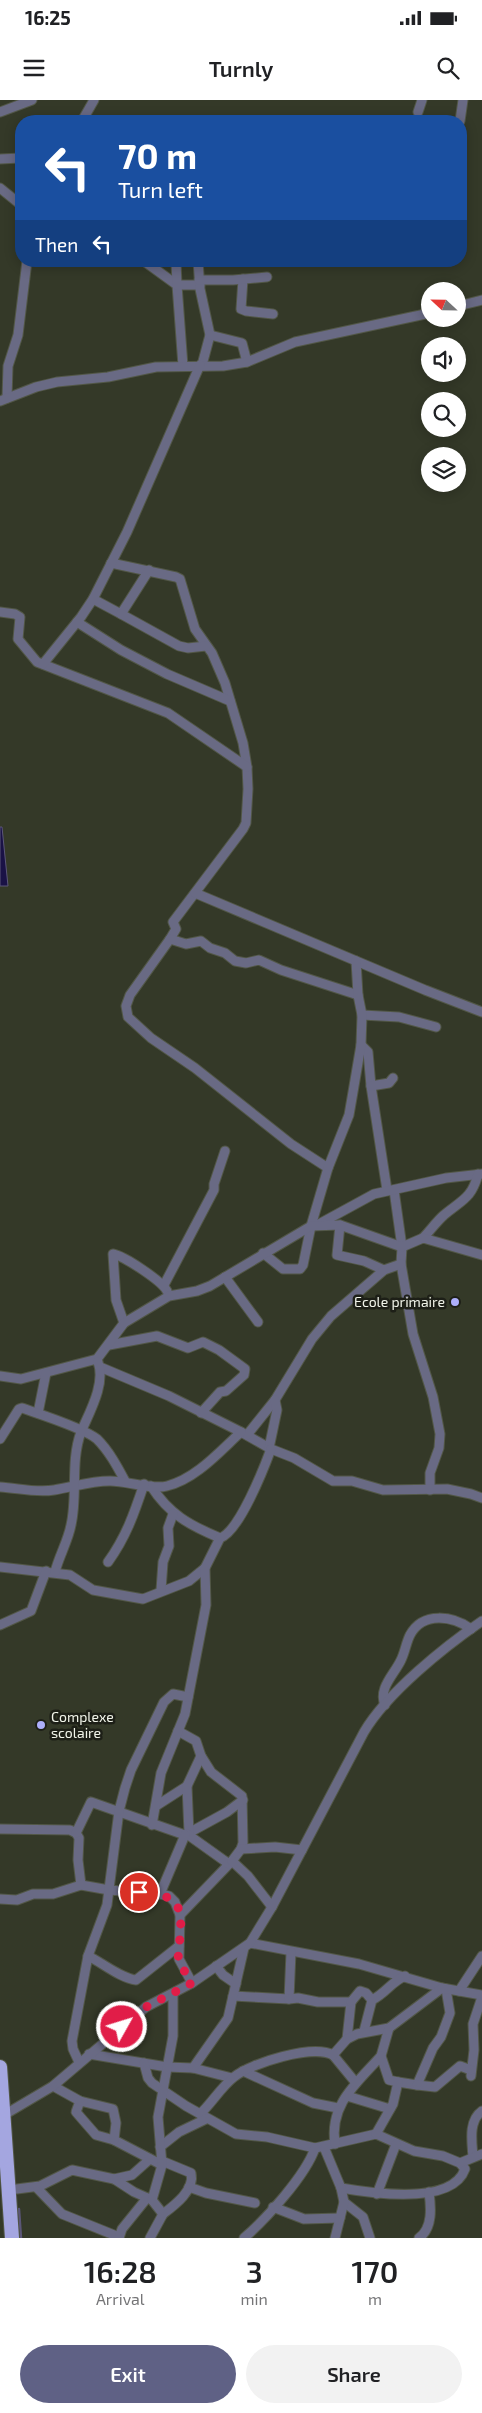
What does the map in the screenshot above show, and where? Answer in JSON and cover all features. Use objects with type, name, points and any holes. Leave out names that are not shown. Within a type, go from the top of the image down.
[{"type":"highway","points":[[0,2067],[4,2115],[6,2197],[12,2238]]},
{"type":"street","points":[[0,112],[32,100]]},
{"type":"street","points":[[85,115],[94,100]]},
{"type":"street","points":[[418,112],[422,100]]},
{"type":"street","points":[[461,115],[463,100]]},
{"type":"street","points":[[0,159],[15,158]]},
{"type":"street","points":[[0,188],[15,200]]},
{"type":"street","points":[[26,267],[18,335],[8,366],[4,399],[57,382],[108,377],[156,367],[223,366],[247,362],[295,342],[421,314]]},
{"type":"street","points":[[152,267],[177,285],[267,277]]},
{"type":"street","points":[[176,267],[183,366]]},
{"type":"street","points":[[43,664],[77,622],[111,563],[127,532],[201,365],[210,335],[199,267]]},
{"type":"street","points":[[243,279],[241,308],[246,311],[273,314]]},
{"type":"street","points":[[466,304],[482,300]]},
{"type":"street","points":[[210,335],[242,344],[247,362]]},
{"type":"street","points":[[111,563],[149,570],[180,580],[195,628],[218,666],[243,744],[247,767],[246,823],[173,923],[176,929],[130,995],[126,1006],[128,1017],[151,1038],[195,1068],[291,1144],[328,1168]]},
{"type":"street","points":[[122,614],[149,570]]},
{"type":"street","points":[[92,598],[180,646],[188,648],[206,646]]},
{"type":"street","points":[[0,612],[15,614],[20,617],[18,639],[34,660],[168,713],[247,767]]},
{"type":"street","points":[[77,622],[121,650],[230,701]]},
{"type":"street","points":[[195,893],[482,1012]]},
{"type":"street","points":[[170,939],[186,944],[201,941],[210,948],[225,953],[235,961],[246,963],[259,960],[281,970],[358,995]]},
{"type":"street","points":[[264,1253],[283,1269],[300,1269],[303,1265],[328,1168],[349,1115],[361,1045],[362,1016],[358,995],[356,961]]},
{"type":"street","points":[[362,1016],[399,1017],[436,1027]]},
{"type":"street","points":[[361,1045],[368,1052],[371,1086],[402,1246],[401,1264],[413,1334],[434,1397],[440,1434],[439,1448],[432,1464],[430,1490]]},
{"type":"street","points":[[371,1086],[389,1083],[394,1078]]},
{"type":"street","points":[[164,1285],[214,1190],[214,1184],[225,1151]]},
{"type":"street","points":[[313,1225],[340,1225],[402,1246],[423,1238],[442,1216],[468,1197],[480,1174]]},
{"type":"street","points":[[0,1625],[32,1610],[71,1526],[75,1465],[81,1432],[98,1388],[98,1363],[124,1323],[169,1296],[197,1292],[362,1199],[390,1190],[480,1174]]},
{"type":"street","points":[[340,1225],[337,1255],[364,1261],[384,1270]]},
{"type":"street","points":[[423,1238],[482,1255]]},
{"type":"street","points":[[124,1323],[116,1300],[113,1254],[126,1259],[164,1285],[169,1296]]},
{"type":"street","points":[[0,1487],[32,1491],[53,1490],[94,1481],[125,1481],[166,1487],[185,1478],[244,1434],[275,1400],[320,1328],[384,1270],[401,1264]]},
{"type":"street","points":[[225,1277],[258,1322]]},
{"type":"street","points":[[110,1345],[153,1337],[163,1338],[190,1348],[203,1342],[219,1350],[244,1370],[244,1374],[226,1391],[220,1392],[201,1413]]},
{"type":"street","points":[[0,1376],[17,1380],[46,1372],[98,1363],[169,1396],[270,1449],[294,1458],[333,1481],[352,1481],[383,1490],[462,1491],[482,1498]]},
{"type":"street","points":[[38,1413],[46,1372]]},
{"type":"street","points":[[0,1567],[51,1571],[72,1576],[93,1590],[131,1597],[147,1598],[161,1590],[189,1581],[205,1568],[220,1538],[225,1536],[233,1526],[250,1498],[270,1449],[277,1410],[275,1400]]},
{"type":"street","points":[[0,1439],[19,1410],[22,1408],[38,1413],[99,1442],[112,1457],[125,1481]]},
{"type":"street","points":[[148,1485],[173,1514],[220,1538]]},
{"type":"street","points":[[108,1562],[119,1547],[148,1485]]},
{"type":"street","points":[[161,1590],[163,1562],[170,1540],[168,1528],[173,1514]]},
{"type":"street","points":[[152,1825],[161,1773],[178,1731],[188,1696],[206,1605],[205,1568]]},
{"type":"street","points":[[385,1705],[383,1693],[390,1674],[401,1661],[409,1637],[415,1628],[439,1617],[455,1620],[471,1629]]},
{"type":"street","points":[[193,2068],[228,2018],[247,1946],[272,1907],[368,1725],[385,1705],[424,1668],[482,1621]]},
{"type":"street","points":[[79,2062],[72,2049],[72,2041],[88,1956],[106,1910],[119,1811],[131,1770],[162,1705],[173,1694],[188,1696]]},
{"type":"street","points":[[178,1731],[196,1741],[201,1756],[211,1772],[241,1794],[244,1800],[241,1848],[230,1863],[180,1914]]},
{"type":"street","points":[[160,1894],[187,1834],[187,1786],[201,1756]]},
{"type":"street","points":[[156,1806],[187,1786]]},
{"type":"street","points":[[187,1834],[227,1812],[244,1800]]},
{"type":"street","points":[[76,1833],[91,1802],[152,1825],[187,1834],[243,1871],[272,1907]]},
{"type":"street","points":[[0,1829],[70,1830],[76,1833],[79,1838],[78,1860],[81,1885]]},
{"type":"street","points":[[241,1848],[275,1847],[302,1850]]},
{"type":"street","points":[[0,1900],[17,1900],[33,1894],[53,1894],[81,1885],[109,1890],[160,1894],[173,1899],[180,1914],[179,1959],[192,1983]]},
{"type":"street","points":[[88,1956],[107,1965],[113,1971],[136,1980],[150,1971],[179,1946]]},
{"type":"street","points":[[4,2115],[53,2086],[146,2007],[192,1983],[247,1946],[359,1964],[444,1988],[482,1996],[472,2024],[474,2050],[471,2073],[460,2066],[435,2087],[398,2082],[389,2080],[381,2056]]},
{"type":"street","points":[[289,1999],[292,1952]]},
{"type":"street","points":[[459,1990],[482,1956]]},
{"type":"street","points":[[216,1966],[223,1976],[236,1984]]},
{"type":"street","points":[[364,2031],[372,2000],[383,1994],[392,1982],[405,1976]]},
{"type":"street","points":[[333,2055],[347,2039],[364,2031],[389,2028],[444,1988]]},
{"type":"street","points":[[417,2085],[433,2048],[441,2037],[450,2013],[451,2007],[444,1988]]},
{"type":"street","points":[[347,2039],[351,2002],[360,1991],[366,1992],[372,2000]]},
{"type":"street","points":[[36,2187],[62,2214],[119,2237],[122,2229],[150,2199],[162,2163],[158,2117],[173,2036],[173,1994]]},
{"type":"street","points":[[233,1996],[298,1998],[318,2002],[351,2002]]},
{"type":"street","points":[[335,2144],[333,2127],[338,2108],[356,2083],[381,2056],[389,2028]]},
{"type":"street","points":[[160,2147],[203,2116],[232,2078],[269,2060],[307,2053],[326,2052],[333,2055],[356,2083]]},
{"type":"street","points":[[89,2054],[167,2067],[193,2068],[232,2078]]},
{"type":"street","points":[[144,2063],[149,2081],[203,2116],[236,2134],[267,2137],[320,2147],[376,2134],[420,2153],[443,2156],[460,2163],[465,2170],[460,2177],[447,2186],[414,2195],[377,2194],[341,2188]]},
{"type":"street","points":[[243,2071],[313,2103],[338,2108]]},
{"type":"street","points":[[376,2134],[390,2109],[398,2082]]},
{"type":"street","points":[[53,2086],[80,2101],[113,2110],[116,2124],[114,2140]]},
{"type":"street","points":[[347,2096],[390,2109]]},
{"type":"street","points":[[80,2101],[76,2112],[96,2135],[114,2140],[150,2159],[191,2173],[189,2187],[177,2204],[163,2214],[150,2238]]},
{"type":"street","points":[[460,2163],[477,2156],[474,2123],[476,2116],[482,2111]]},
{"type":"street","points":[[377,2194],[396,2144]]},
{"type":"street","points":[[320,2147],[341,2188],[344,2202],[335,2238]]},
{"type":"street","points":[[244,2238],[274,2207],[320,2147]]},
{"type":"street","points":[[6,2197],[36,2187],[72,2170],[114,2179],[132,2175],[150,2159]]},
{"type":"street","points":[[114,2179],[127,2189],[150,2199],[163,2214]]},
{"type":"street","points":[[189,2187],[255,2203]]},
{"type":"street","points":[[419,2238],[426,2231],[430,2217],[429,2192]]},
{"type":"street","points":[[344,2202],[363,2217],[370,2238]]},
{"type":"street","points":[[274,2207],[309,2220],[340,2218]]},
{"type":"shaded area","points":[[0,827],[2,827],[8,886],[0,886]]},
{"type":"waterway","points":[[19,2209],[21,2238]]},
{"type":"place","name":"Ecole primaire","points":[[455,1302]]},
{"type":"place","name":"Complexe scolaire","points":[[41,1725]]},
{"type":"route","points":[[122,2027],[146,2007],[192,1983],[178,1956],[180,1914],[176,1902],[160,1894],[139,1892]]}]
